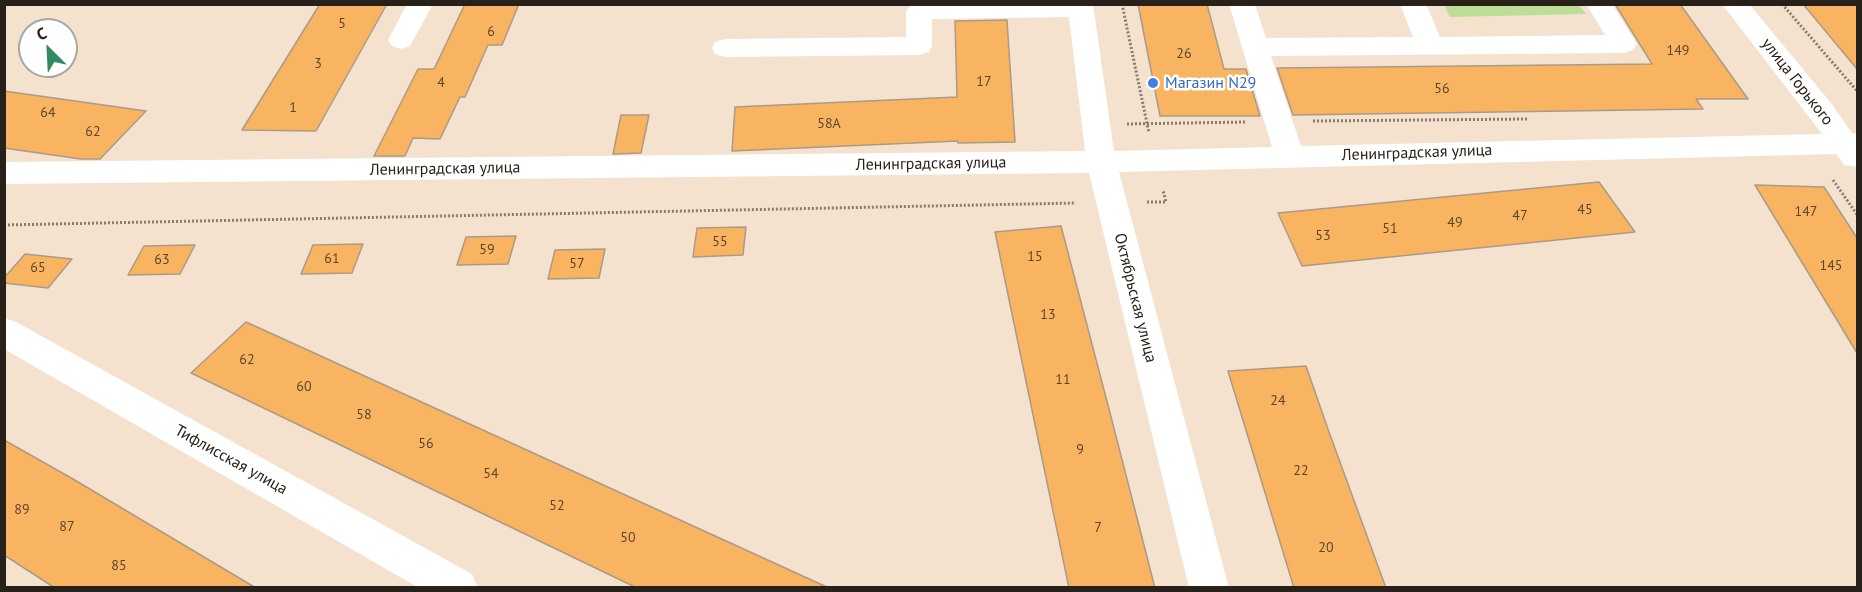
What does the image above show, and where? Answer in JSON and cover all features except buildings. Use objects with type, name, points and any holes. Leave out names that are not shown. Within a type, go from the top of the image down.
[{"type":"street","points":[[401,40],[420,4]]},
{"type":"street","points":[[1242,4],[1290,157]]},
{"type":"street","points":[[1413,4],[1431,45]]},
{"type":"street","points":[[1255,46],[1624,44],[1599,4]]},
{"type":"street","name":"улица Горького","points":[[1735,4],[1853,149]]},
{"type":"street","points":[[725,48],[919,46],[919,11],[1081,7]]},
{"type":"street","name":"Октябрьская улица","points":[[1081,7],[1101,162],[1209,588]]},
{"type":"street","name":"Ленинградская улица","points":[[4,173],[1101,162],[1853,149]]},
{"type":"street","name":"Тифлисская улица","points":[[4,332],[458,588]]},
{"type":"path","points":[[1122,4],[1147,124]]},
{"type":"path","points":[[1782,4],[1857,92]]},
{"type":"path","points":[[1096,124],[1528,119]]},
{"type":"path","points":[[4,225],[1166,202]]},
{"type":"green space","points":[[1444,5],[1579,5],[1586,14],[1450,17]]},
{"type":"place","name":"Магазин N29","points":[[1153,83]]}]
